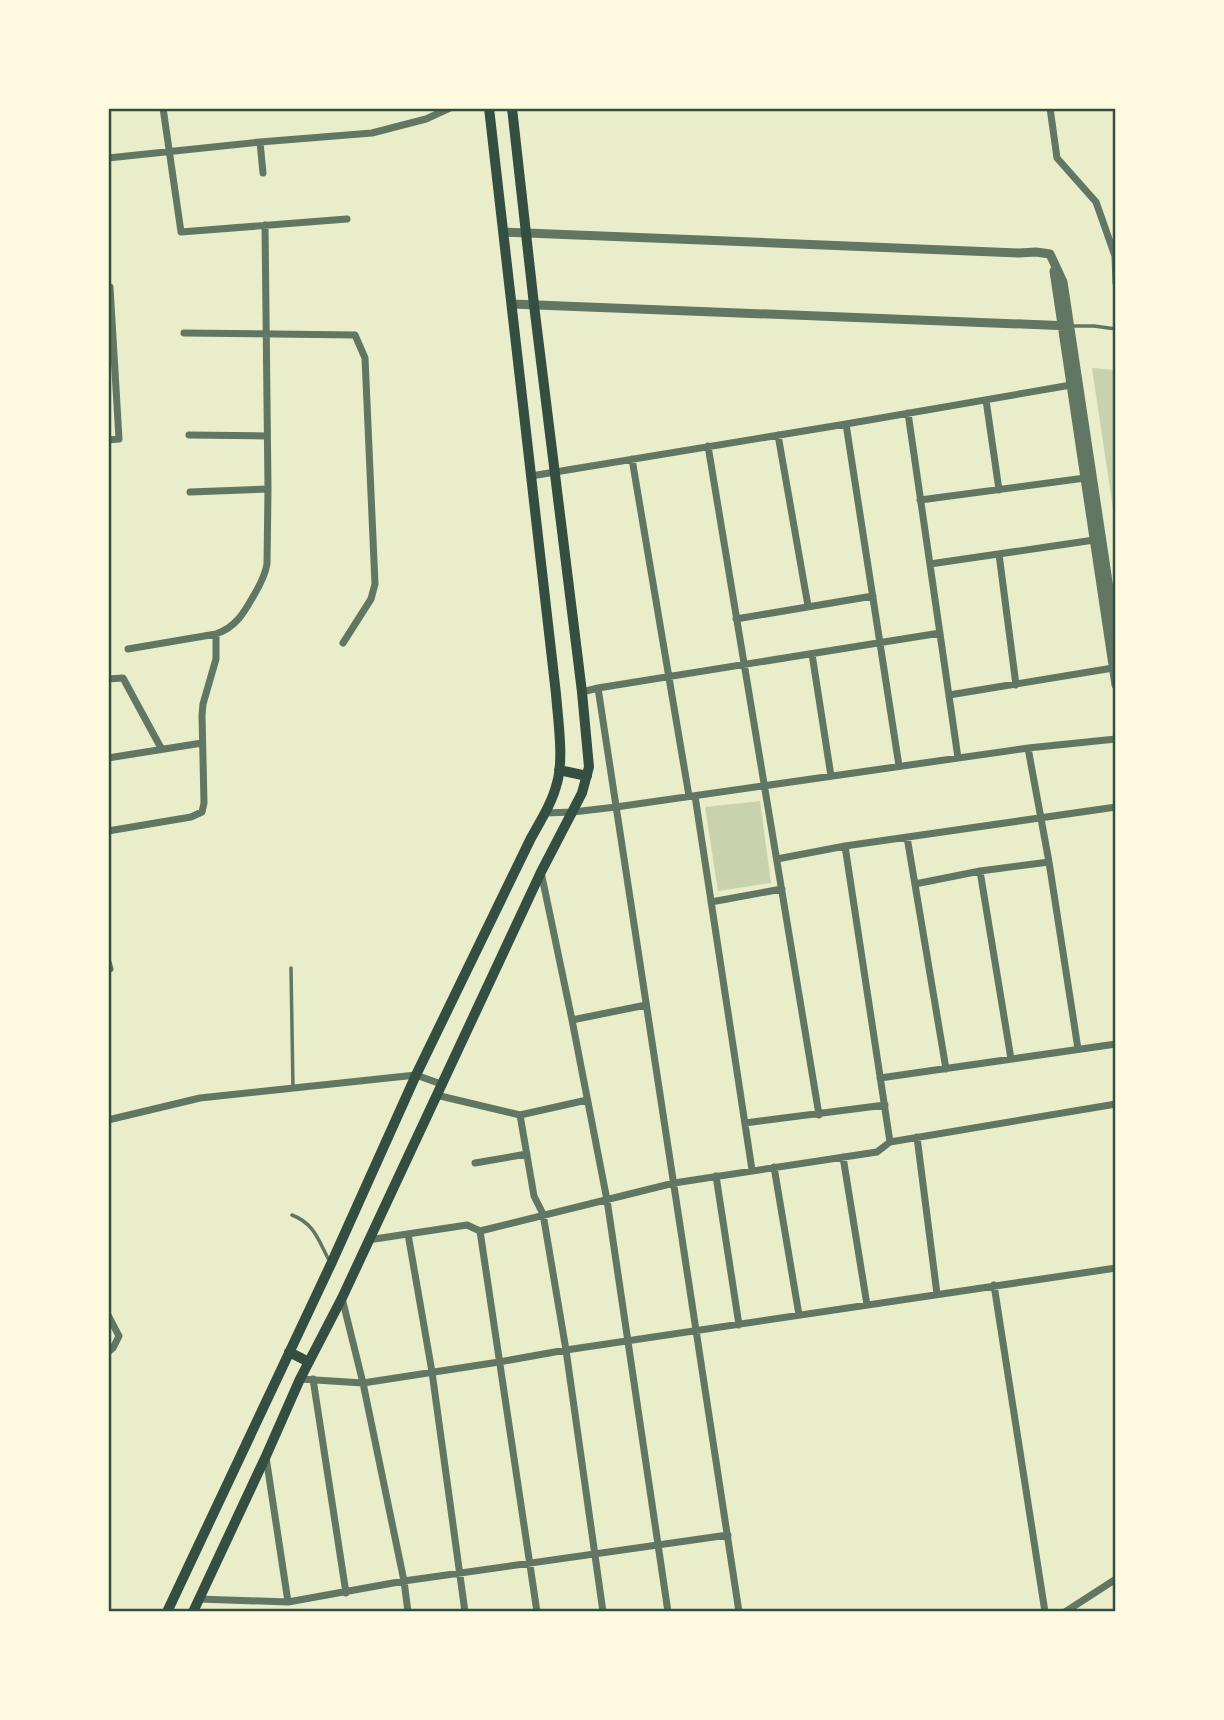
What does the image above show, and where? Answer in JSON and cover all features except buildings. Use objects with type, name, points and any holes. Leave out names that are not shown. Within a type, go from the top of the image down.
[{"type":"main road","points":[[167,1612],[331,1264],[416,1075],[558,782],[556,694],[489,108]]},
{"type":"main road","points":[[193,1612],[300,1379],[342,1298],[541,872],[582,793],[589,767],[512,108]]},
{"type":"main road","points":[[559,770],[587,776]]},
{"type":"main road","points":[[289,1352],[309,1362]]},
{"type":"street","points":[[163,108],[181,232],[348,219]]},
{"type":"street","points":[[108,158],[372,133],[426,119],[450,108]]},
{"type":"street","points":[[1050,108],[1056,158],[1096,202],[1115,256],[1115,283]]},
{"type":"street","points":[[260,142],[263,173]]},
{"type":"street","points":[[128,649],[225,631],[242,617],[265,574],[268,489],[265,225]]},
{"type":"street","points":[[503,232],[1050,254],[1066,326],[1115,635]]},
{"type":"street","points":[[108,288],[110,287],[118,439],[108,440]]},
{"type":"street","points":[[512,304],[1066,326]]},
{"type":"street","points":[[1066,326],[1071,385],[1115,685]]},
{"type":"street","points":[[184,333],[355,335],[365,358],[375,584],[371,598],[343,643]]},
{"type":"street","points":[[531,476],[1071,385]]},
{"type":"street","points":[[986,400],[999,489]]},
{"type":"street","points":[[908,413],[958,758]]},
{"type":"street","points":[[846,424],[899,766]]},
{"type":"street","points":[[190,435],[267,436]]},
{"type":"street","points":[[778,435],[808,606]]},
{"type":"street","points":[[708,446],[819,1115]]},
{"type":"street","points":[[632,459],[711,902],[752,1170]]},
{"type":"street","points":[[920,500],[1085,478]]},
{"type":"street","points":[[190,492],[268,489]]},
{"type":"street","points":[[930,564],[1094,540]]},
{"type":"street","points":[[999,554],[1016,685]]},
{"type":"street","points":[[736,619],[873,596]]},
{"type":"street","points":[[582,692],[940,633]]},
{"type":"street","points":[[108,831],[191,817],[202,812],[202,715],[216,659],[216,634]]},
{"type":"street","points":[[811,654],[831,776]]},
{"type":"street","points":[[949,695],[1113,668]]},
{"type":"street","points":[[108,679],[123,678],[161,748]]},
{"type":"street","points":[[598,688],[739,1612]]},
{"type":"street","points":[[545,813],[616,807],[1028,748],[1115,739]]},
{"type":"street","points":[[108,758],[202,743]]},
{"type":"street","points":[[1028,748],[1078,1049]]},
{"type":"street","points":[[777,859],[845,846],[1115,807]]},
{"type":"street","points":[[907,837],[946,1069]]},
{"type":"street","points":[[845,846],[890,1142]]},
{"type":"street","points":[[915,884],[1049,862]]},
{"type":"street","points":[[541,872],[607,1200],[668,1612]]},
{"type":"street","points":[[979,872],[1012,1059]]},
{"type":"street","points":[[711,902],[782,889]]},
{"type":"street","points":[[572,1020],[646,1005]]},
{"type":"street","points":[[880,1077],[1115,1044]]},
{"type":"street","points":[[108,1120],[200,1098],[416,1075],[441,1084]]},
{"type":"street","points":[[436,1095],[520,1115],[587,1100]]},
{"type":"street","points":[[368,1240],[467,1225],[480,1231],[674,1183],[877,1152],[890,1142],[1115,1104]]},
{"type":"street","points":[[745,1123],[885,1105]]},
{"type":"street","points":[[520,1115],[534,1196],[543,1214],[566,1350],[603,1612]]},
{"type":"street","points":[[917,1137],[937,1294]]},
{"type":"street","points":[[475,1163],[527,1154]]},
{"type":"street","points":[[843,1157],[867,1305]]},
{"type":"street","points":[[774,1167],[799,1315]]},
{"type":"street","points":[[716,1176],[739,1325]]},
{"type":"street","points":[[480,1231],[537,1612]]},
{"type":"street","points":[[408,1234],[432,1372],[465,1612]]},
{"type":"street","points":[[300,1379],[363,1382],[1115,1268]]},
{"type":"street","points":[[994,1285],[1045,1612]]},
{"type":"street","points":[[342,1298],[363,1382],[408,1612]]},
{"type":"street","points":[[108,1315],[119,1336],[108,1352]]},
{"type":"street","points":[[313,1379],[346,1593]]},
{"type":"street","points":[[266,1456],[288,1602]]},
{"type":"street","points":[[198,1599],[288,1602],[404,1581],[728,1535]]},
{"type":"street","points":[[1065,1612],[1115,1579]]},
{"type":"lane","points":[[1066,326],[1115,328]]},
{"type":"lane","points":[[291,968],[293,1089]]},
{"type":"lane","points":[[292,1215],[304,1220],[312,1228],[331,1264]]},
{"type":"green space","points":[[1092,368],[1115,370],[1115,522]]},
{"type":"green space","points":[[760,801],[771,883],[718,891],[705,807]]}]
